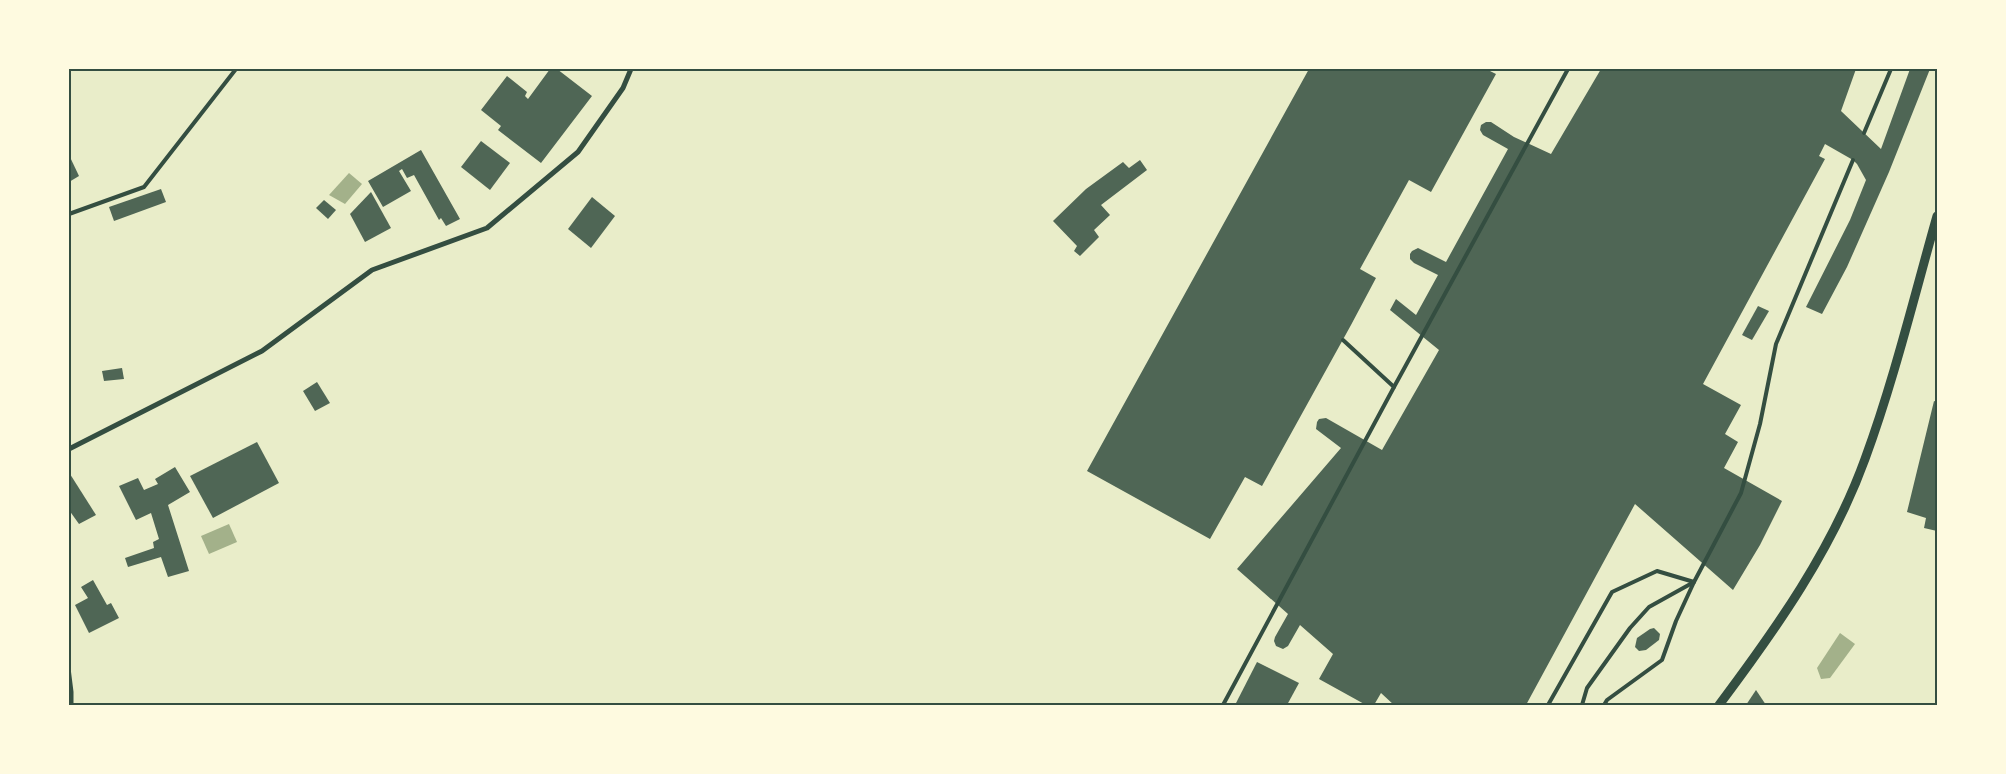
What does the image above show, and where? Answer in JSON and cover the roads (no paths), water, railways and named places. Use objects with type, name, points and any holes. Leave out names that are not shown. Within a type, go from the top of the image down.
[{"type":"street","points":[[69,449],[262,351],[372,270],[487,228],[578,152],[623,88],[631,69]]},
{"type":"street","points":[[1718,705],[1758,653],[1797,596],[1846,503],[1865,460],[1883,404],[1937,216]]},
{"type":"lane","points":[[69,214],[144,187],[236,69]]},
{"type":"lane","points":[[1223,705],[1568,69]]},
{"type":"lane","points":[[1864,133],[1891,69]]},
{"type":"lane","points":[[1604,705],[1607,700],[1662,660],[1676,621],[1694,582],[1741,493],[1760,424],[1776,344],[1853,160]]},
{"type":"lane","points":[[1342,340],[1394,387]]},
{"type":"lane","points":[[1548,705],[1612,592],[1657,571],[1694,582]]},
{"type":"lane","points":[[1582,705],[1588,688],[1630,628],[1649,607],[1694,582]]}]
